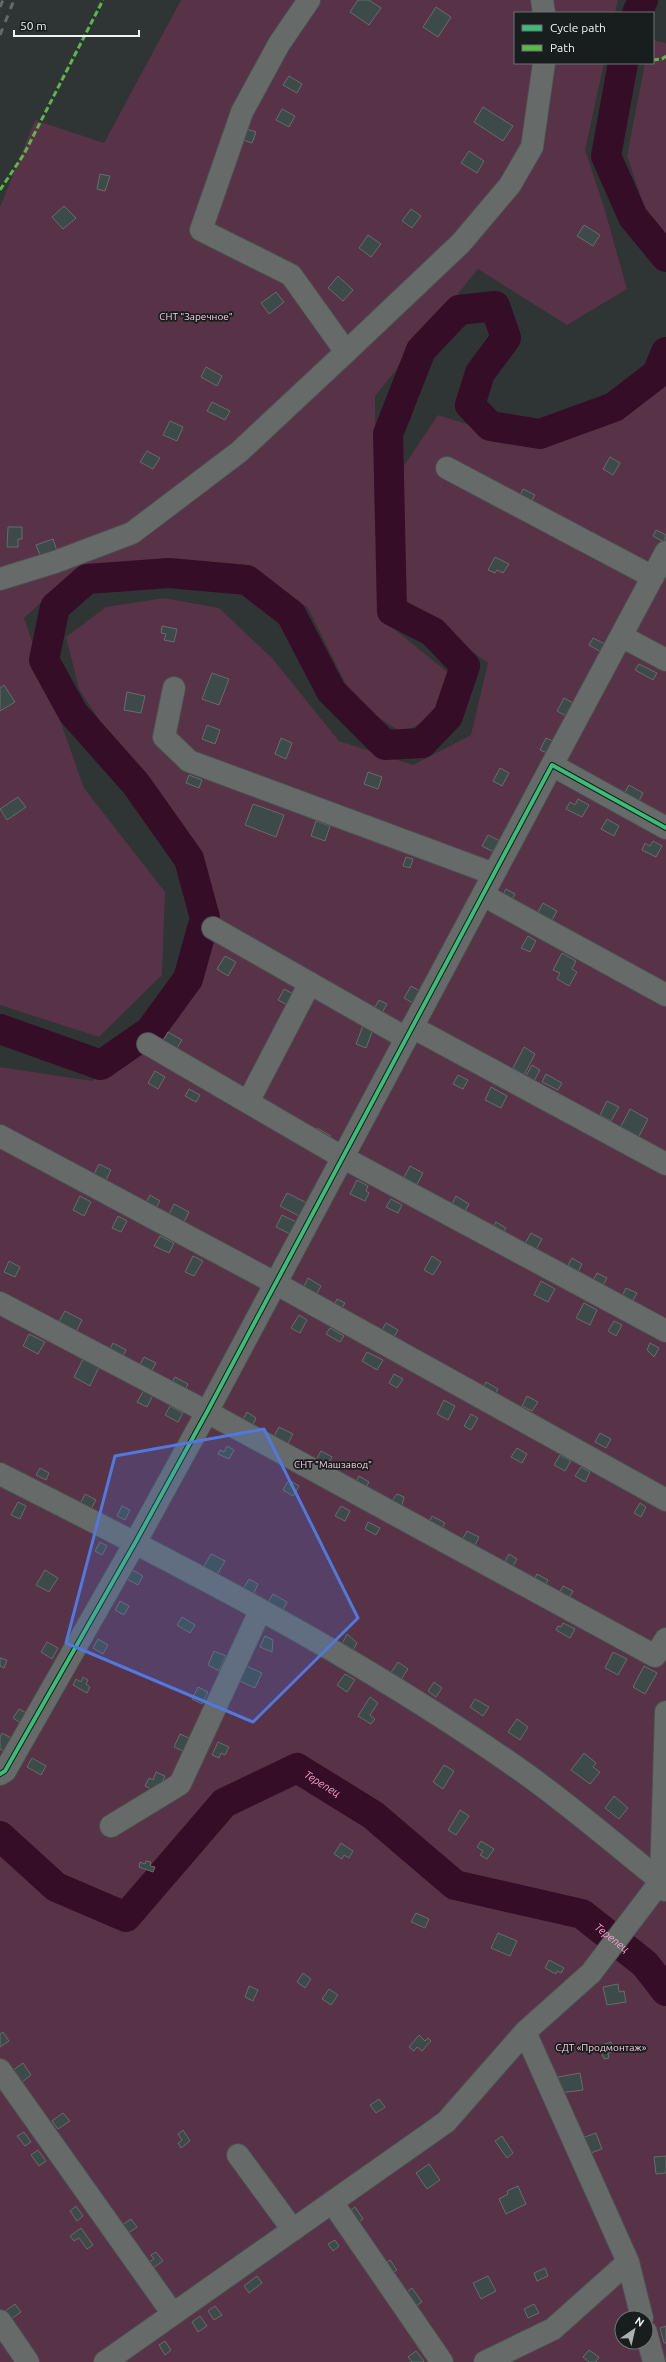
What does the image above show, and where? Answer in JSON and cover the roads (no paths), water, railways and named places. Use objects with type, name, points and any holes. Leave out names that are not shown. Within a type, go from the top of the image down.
[{"type":"street","points":[[309,0],[279,44],[242,112],[201,230],[291,275],[346,352]]},
{"type":"street","points":[[542,0],[544,12]]},
{"type":"street","points":[[0,579],[55,562],[132,533],[239,452],[346,352],[461,243],[510,185],[532,147],[544,64]]},
{"type":"street","points":[[447,468],[653,577]]},
{"type":"street","points":[[0,1774],[6,1771],[136,1543],[666,552]]},
{"type":"street","points":[[621,636],[666,660]]},
{"type":"street","points":[[174,688],[164,737],[189,761],[494,874]]},
{"type":"street","points":[[552,765],[666,828]]},
{"type":"street","points":[[483,895],[666,995]]},
{"type":"street","points":[[213,928],[310,984],[666,1164]]},
{"type":"street","points":[[248,1102],[310,984]]},
{"type":"street","points":[[148,1044],[342,1157],[666,1331]]},
{"type":"street","points":[[0,1136],[275,1283],[666,1500]]},
{"type":"street","points":[[0,1304],[207,1412],[655,1656],[666,1639]]},
{"type":"street","points":[[0,1474],[136,1543],[355,1662],[526,1774],[664,1884]]},
{"type":"street","points":[[111,1826],[180,1784],[260,1611]]},
{"type":"street","points":[[105,2362],[446,2122],[525,2032],[592,1972],[664,1884],[666,1712]]},
{"type":"street","points":[[525,2032],[628,2262],[640,2310]]},
{"type":"street","points":[[0,2070],[173,2314]]},
{"type":"street","points":[[238,2155],[293,2230]]},
{"type":"street","points":[[332,2202],[442,2362]]},
{"type":"street","points":[[485,2362],[553,2329],[628,2262]]},
{"type":"street","points":[[0,2321],[28,2362]]},
{"type":"street","points":[[651,2350],[654,2362]]},
{"type":"waterway","points":[[637,12],[643,0]]},
{"type":"waterway","points":[[623,64],[606,156],[633,217],[666,257]]},
{"type":"waterway","points":[[0,1029],[101,1065],[150,1031],[188,979],[205,918],[189,859],[136,784],[73,713],[44,660],[55,607],[87,579],[169,573],[247,580],[291,614],[331,691],[385,745],[422,743],[448,716],[465,666],[433,632],[392,611],[388,434],[421,350],[459,310],[495,306],[506,338],[480,373],[470,405],[490,426],[540,434],[614,407],[657,374],[666,352]]},
{"type":"waterway","name":"Терепец","points":[[0,1836],[56,1887],[126,1917],[224,1803],[297,1768],[373,1815],[455,1885],[582,1914],[645,1964],[666,1991]]},
{"type":"railway","points":[[0,7],[3,0]]},
{"type":"railway","points":[[0,35],[14,0]]},
{"type":"park label","name":"СНТ \"Заречное\"","points":[[196,316]]},
{"type":"park label","name":"СНТ \"Машзавод\"","points":[[333,1464]]},
{"type":"park label","name":"СДТ «Продмонтаж»","points":[[601,2047]]}]
